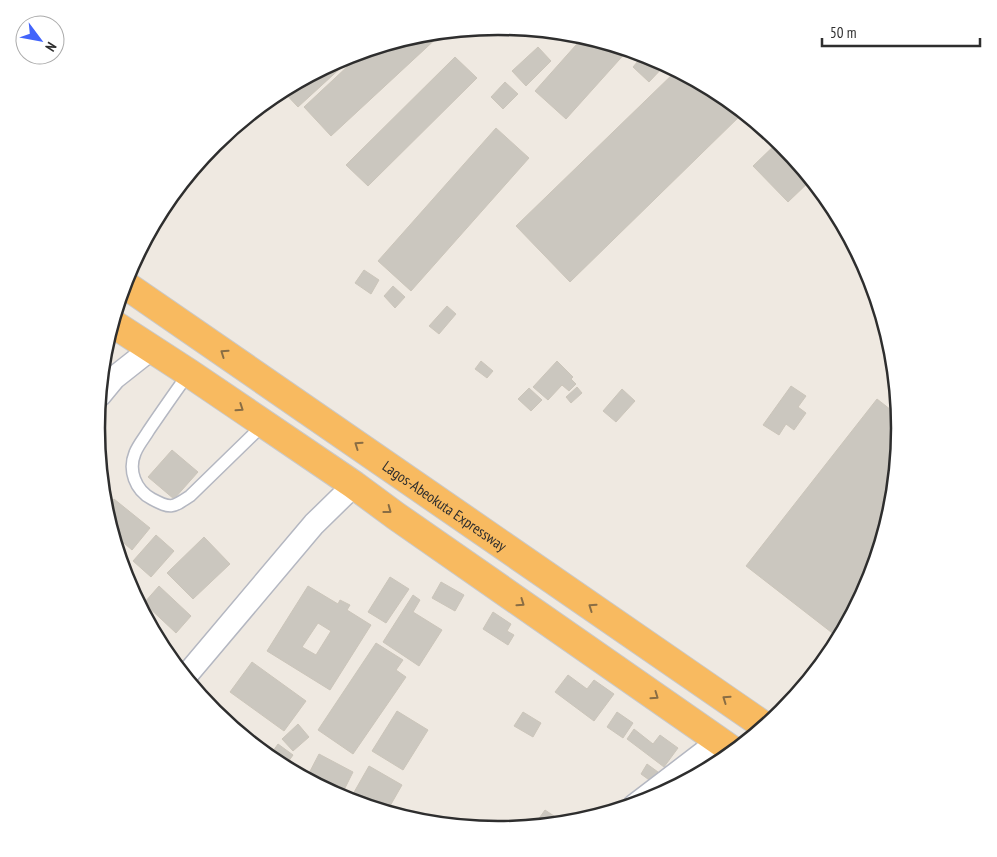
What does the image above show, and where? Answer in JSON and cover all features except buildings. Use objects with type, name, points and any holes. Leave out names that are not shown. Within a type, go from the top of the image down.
[{"type":"highway","name":"Lagos-Abeokuta Expressway","points":[[131,289],[760,723]]},
{"type":"highway","points":[[118,327],[354,485],[727,746]]},
{"type":"street","points":[[107,386],[114,378],[152,348]]},
{"type":"street","points":[[190,672],[314,524],[354,485]]},
{"type":"street","points":[[672,781],[727,746]]},
{"type":"lane","points":[[189,373],[135,452],[132,471],[137,486],[146,496],[165,506],[176,505],[190,496],[264,424]]}]
